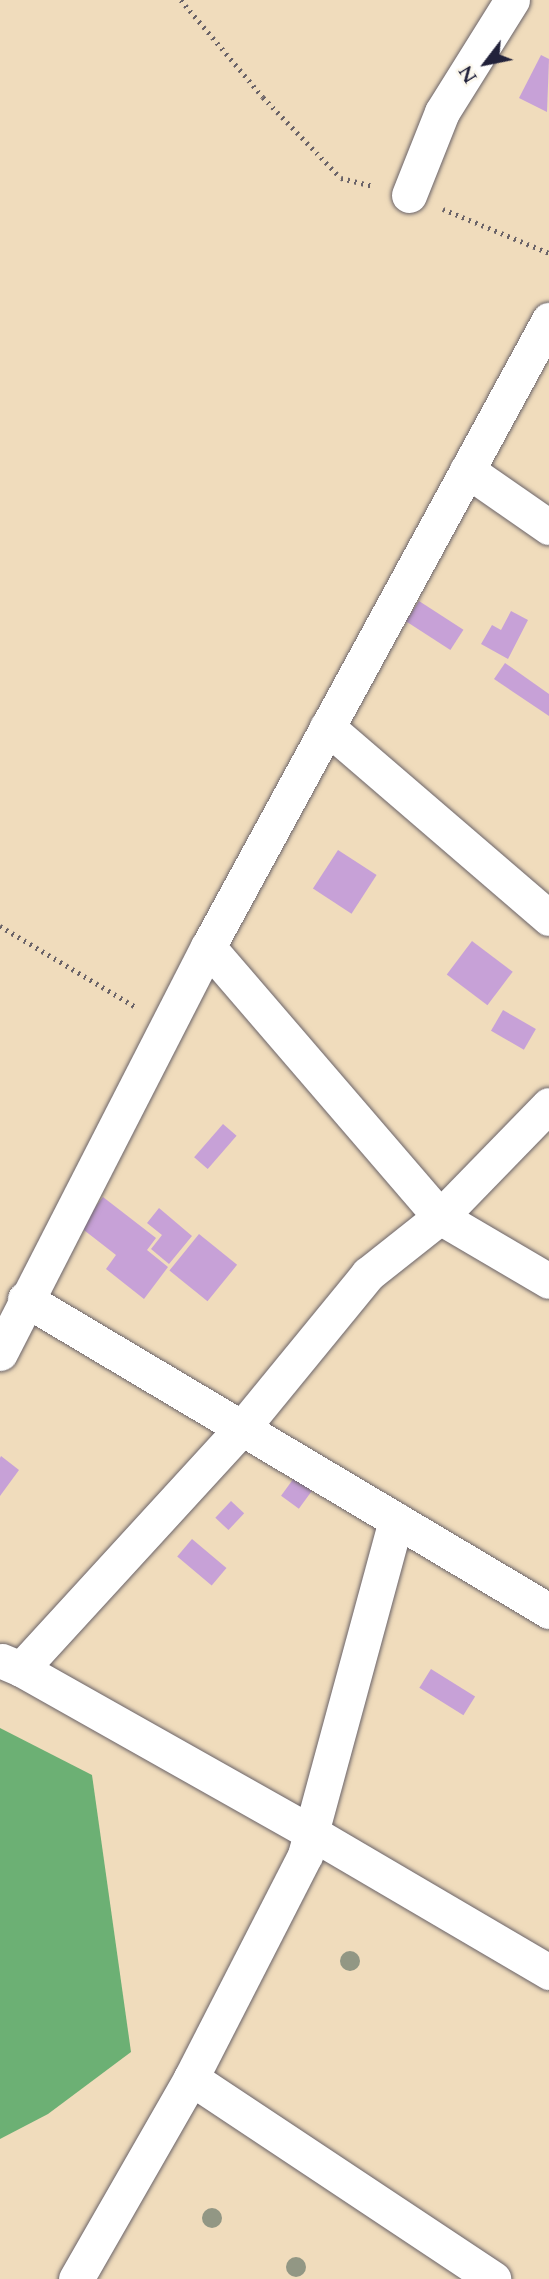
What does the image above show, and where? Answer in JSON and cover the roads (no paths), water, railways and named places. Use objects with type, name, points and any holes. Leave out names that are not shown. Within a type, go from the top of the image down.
[{"type":"street","points":[[409,195],[442,112],[512,0]]},
{"type":"street","points":[[0,1353],[25,1299],[208,947],[549,320]]},
{"type":"street","points":[[467,470],[549,527]]},
{"type":"street","points":[[327,727],[549,918]]},
{"type":"street","points":[[208,947],[440,1217],[549,1281]]},
{"type":"street","points":[[549,1105],[440,1217],[368,1274],[242,1428],[11,1665],[312,1833],[549,1972]]},
{"type":"street","points":[[25,1299],[549,1611]]},
{"type":"street","points":[[76,2279],[191,2078],[305,1855],[396,1520]]},
{"type":"street","points":[[191,2078],[493,2279]]}]
